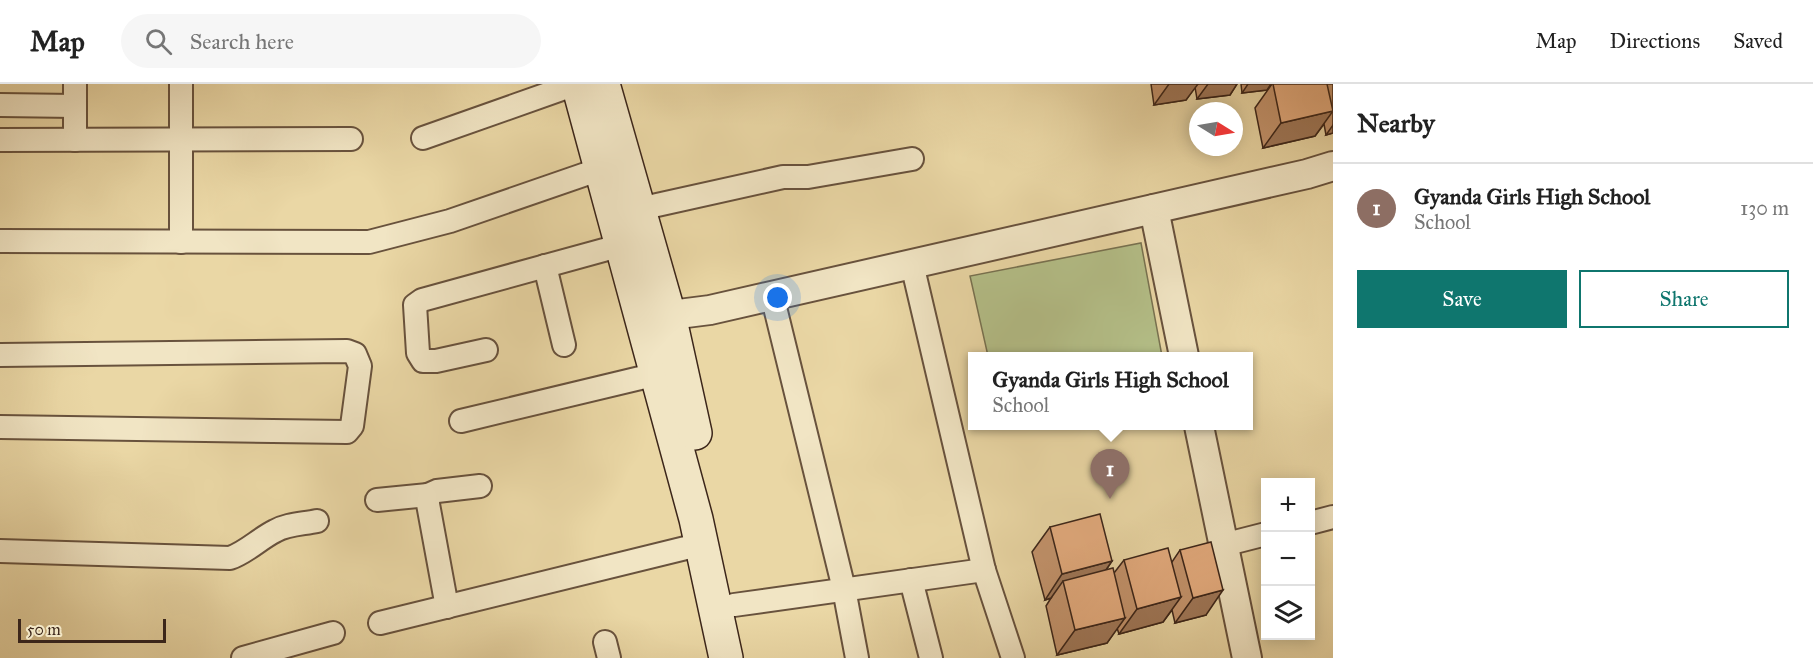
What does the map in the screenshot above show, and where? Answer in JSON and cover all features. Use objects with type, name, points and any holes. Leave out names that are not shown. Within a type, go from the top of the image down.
[{"type":"main road","points":[[577,84],[612,165],[639,209],[655,317],[657,374],[702,544],[726,658]]},
{"type":"main road","points":[[603,84],[622,245],[655,317],[734,605],[746,658]]},
{"type":"street","points":[[181,84],[181,242]]},
{"type":"street","points":[[423,138],[577,84]]},
{"type":"street","points":[[0,105],[75,95],[75,140]]},
{"type":"street","points":[[0,140],[351,139]]},
{"type":"street","points":[[639,209],[783,177],[808,177],[912,159]]},
{"type":"street","points":[[0,241],[369,242],[450,221],[612,165]]},
{"type":"street","points":[[655,317],[710,310],[1307,174],[1333,166]]},
{"type":"street","points":[[1154,208],[1183,352]]},
{"type":"street","points":[[486,350],[436,362],[423,360],[418,352],[415,305],[422,300],[622,245]]},
{"type":"street","points":[[912,264],[984,570],[1012,658]]},
{"type":"street","points":[[545,266],[564,345]]},
{"type":"street","points":[[773,295],[844,589],[857,658]]},
{"type":"street","points":[[0,355],[347,351],[356,354],[360,366],[352,426],[347,432],[0,428]]},
{"type":"street","points":[[461,421],[657,374]]},
{"type":"street","points":[[1199,430],[1247,658]]},
{"type":"street","points":[[378,500],[428,495],[437,491],[480,486]]},
{"type":"street","points":[[428,495],[447,607]]},
{"type":"street","points":[[1315,522],[1333,517]]},
{"type":"street","points":[[0,551],[230,558],[239,555],[285,526],[317,521]]},
{"type":"street","points":[[1223,545],[1261,535]]},
{"type":"street","points":[[380,623],[702,544]]},
{"type":"street","points":[[734,605],[984,570]]},
{"type":"street","points":[[911,580],[932,658]]},
{"type":"street","points":[[243,658],[333,633]]},
{"type":"green space","points":[[1141,243],[1161,352],[987,352],[970,276]]},
{"type":"building","points":[[1273,84],[1327,84],[1333,111],[1281,123]]},
{"type":"building","points":[[1100,514],[1112,561],[1062,574],[1050,527]]},
{"type":"building","points":[[1211,542],[1223,590],[1193,598],[1180,550]]},
{"type":"building","points":[[1168,548],[1181,597],[1137,609],[1124,560]]},
{"type":"building","points":[[1113,568],[1125,618],[1075,630],[1063,581]]},
{"type":"place","name":"Gyanda Girls High School","points":[[1110,499]]}]
